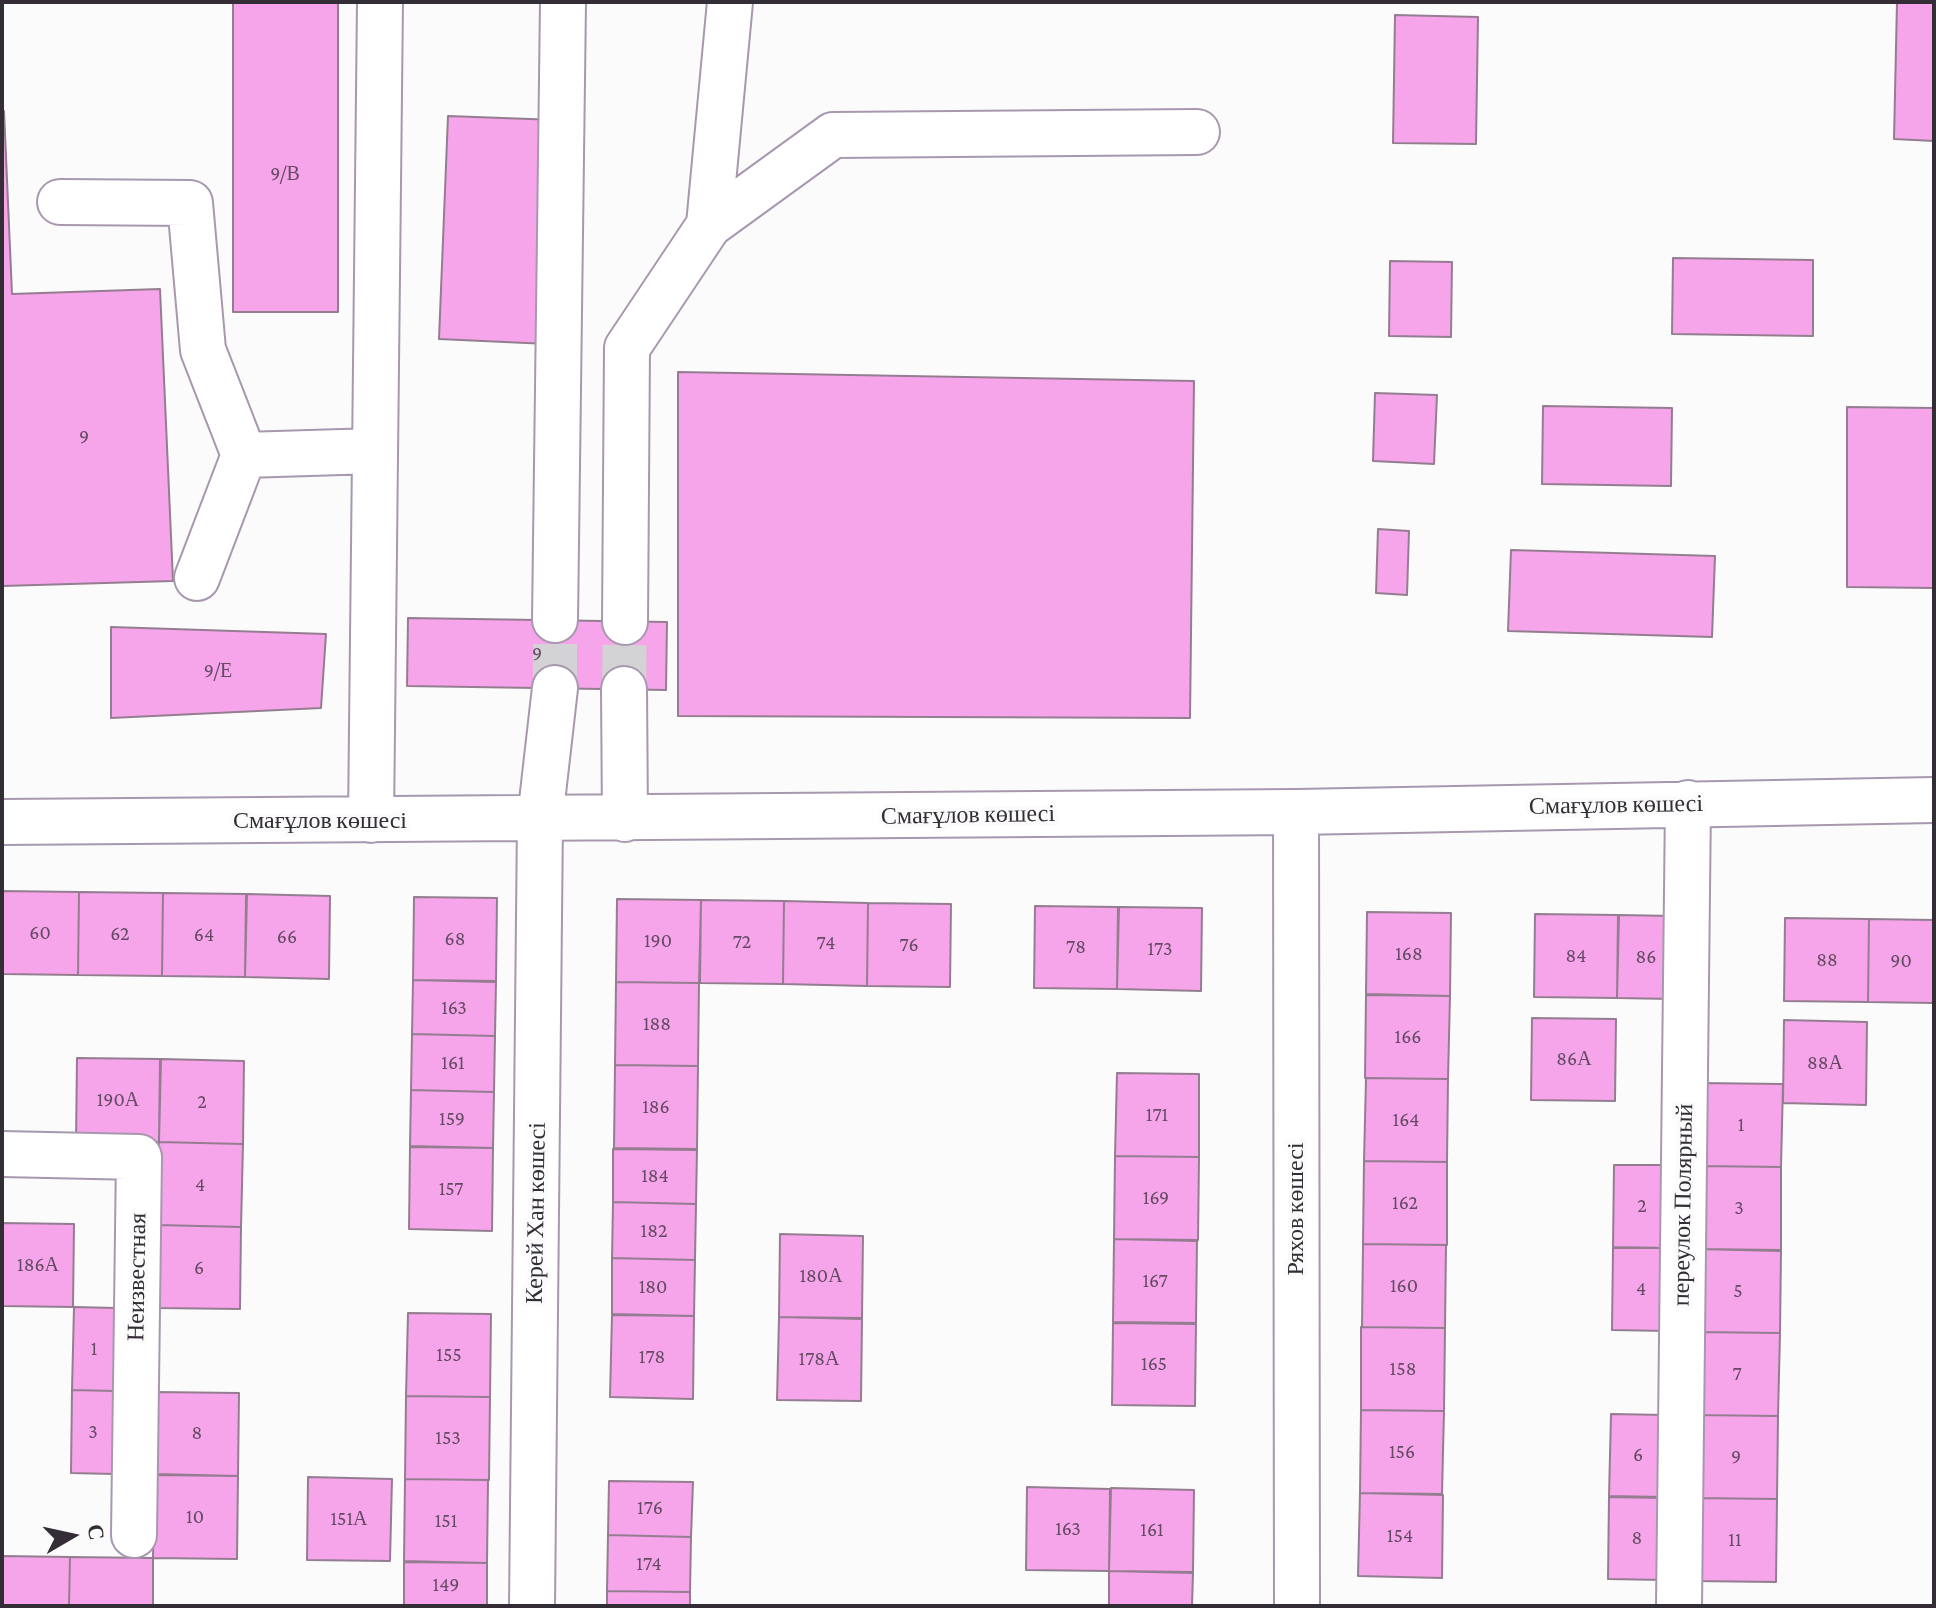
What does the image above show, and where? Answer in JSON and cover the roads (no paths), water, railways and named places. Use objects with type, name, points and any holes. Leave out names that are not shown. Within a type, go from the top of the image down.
[{"type":"street","points":[[371,820],[380,2]]},
{"type":"street","points":[[555,620],[563,2]]},
{"type":"street","points":[[709,225],[730,2]]},
{"type":"street","points":[[625,622],[627,348],[709,225],[833,135],[1197,132]]},
{"type":"street","points":[[60,202],[190,203],[203,350],[244,455],[197,578]]},
{"type":"street","points":[[244,455],[375,451]]},
{"type":"street","name":"Керей Хан көшесі","points":[[532,1606],[540,819],[555,688]]},
{"type":"street","points":[[624,689],[625,819]]},
{"type":"street","name":"Смағұлов көшесі","points":[[2,822],[1296,812],[1934,800]]},
{"type":"street","name":"переулок Полярный","points":[[1679,1606],[1688,803]]},
{"type":"street","name":"Ряхов көшесі","points":[[1296,812],[1297,1606]]},
{"type":"street","name":"Неизвестная","points":[[2,1154],[139,1157],[134,1535]]},
{"type":"tunnel","points":[[555,620],[555,688]]},
{"type":"tunnel","points":[[624,689],[625,622]]}]
